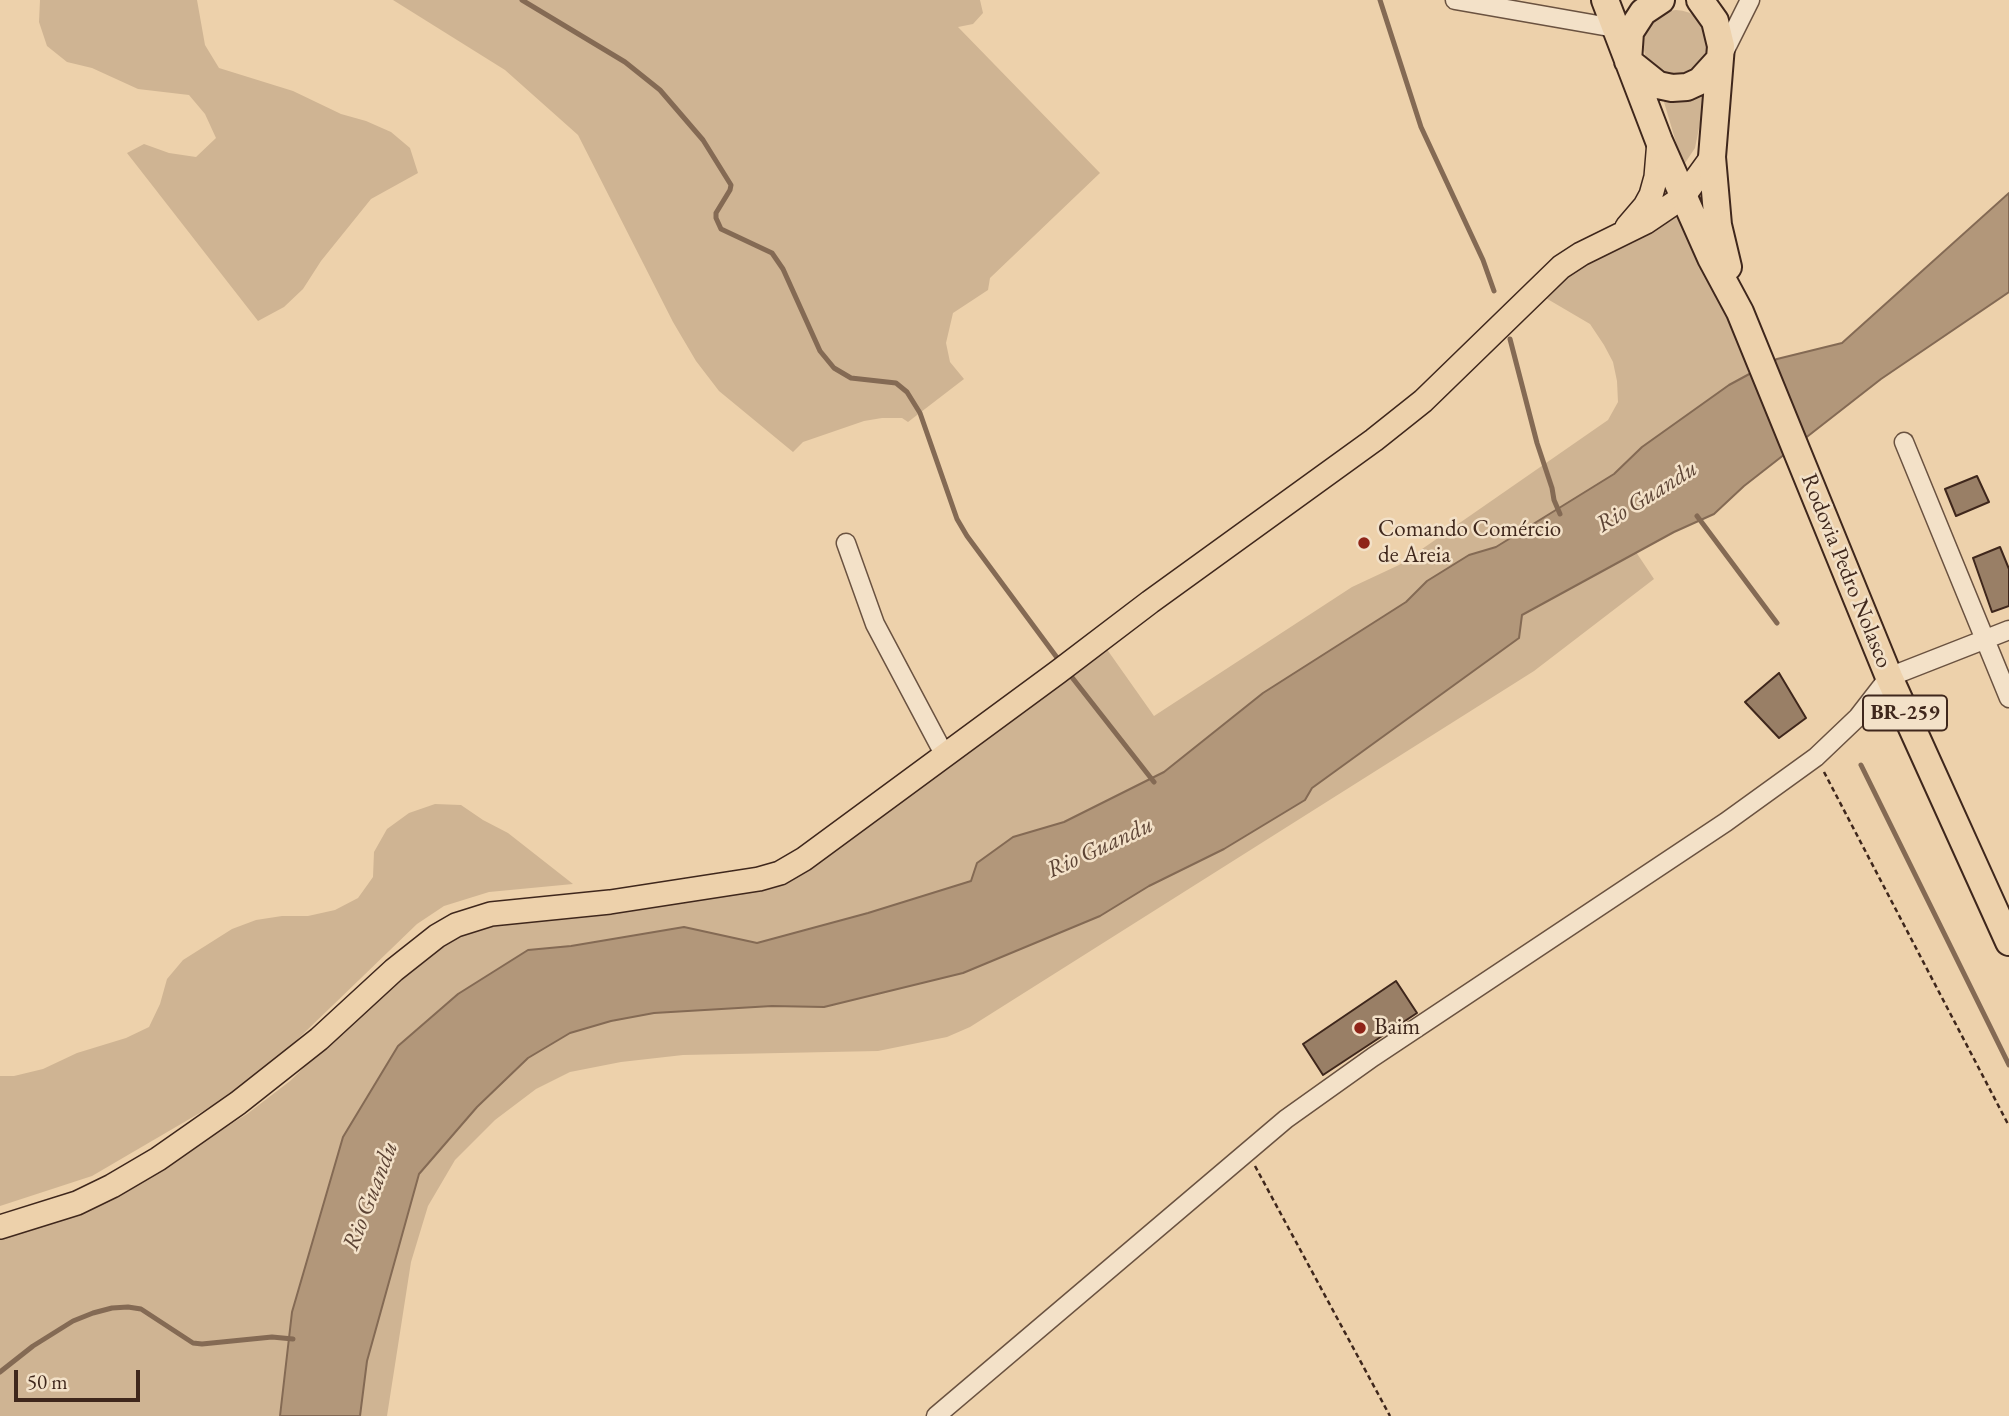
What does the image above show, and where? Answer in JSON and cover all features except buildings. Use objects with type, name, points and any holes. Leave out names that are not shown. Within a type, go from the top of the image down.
[{"type":"highway","name":"Rodovia Pedro Nolasco","points":[[1605,0],[1683,197],[1742,317],[1889,677],[2009,942]]},
{"type":"highway","points":[[1661,0],[1643,12],[1629,32],[1628,61],[1658,85],[1672,88],[1687,87],[1700,81],[1720,59]]},
{"type":"highway","name":"Rodovia Pedro Nolasco","points":[[1700,0],[1720,36],[1712,157],[1718,225],[1742,317]]},
{"type":"main road","points":[[1616,237],[1637,217],[1651,195],[1656,177],[1659,141]]},
{"type":"main road","points":[[0,1227],[77,1203],[158,1159],[238,1103],[319,1039],[394,970],[437,936],[456,925],[491,914],[610,902],[759,879],[780,873],[813,853],[1160,594],[1374,440],[1423,401],[1554,273],[1581,254],[1646,222],[1683,197],[1712,157]]},
{"type":"street","points":[[1455,0],[1615,28]]},
{"type":"street","points":[[1720,59],[1750,0]]},
{"type":"street","points":[[1904,442],[2009,698]]},
{"type":"street","points":[[846,543],[875,624],[944,754]]},
{"type":"street","points":[[936,1416],[1286,1119],[1373,1057],[1714,830],[1816,757],[1858,717],[1889,677],[2009,630]]},
{"type":"path","points":[[1816,757],[2009,1126]]},
{"type":"path","points":[[1247,1151],[1390,1416]]},
{"type":"shaded area","points":[[40,0],[197,0],[205,45],[219,68],[293,91],[341,114],[391,132],[410,148],[418,173],[371,199],[321,261],[303,289],[284,307],[258,321],[127,153],[144,144],[169,153],[196,157],[216,138],[205,114],[189,95],[138,89],[92,68],[67,62],[47,46],[39,22]]},
{"type":"shaded area","points":[[393,0],[980,0],[983,13],[973,24],[958,27],[1100,173],[990,278],[988,290],[953,313],[946,343],[950,362],[964,379],[908,422],[902,418],[864,421],[803,442],[793,452],[719,391],[696,361],[673,322],[578,135],[505,70]]},
{"type":"shaded area","points":[[1676,10],[1689,13],[1699,20],[1706,30],[1709,43],[1706,56],[1699,66],[1689,73],[1676,76],[1663,73],[1653,66],[1646,56],[1643,43],[1646,30],[1653,20],[1663,13]]},
{"type":"shaded area","points":[[1706,93],[1695,148],[1683,166],[1664,102],[1685,101]]},
{"type":"shaded area","points":[[1680,207],[1755,371],[1729,385],[1642,447],[1614,474],[1496,547],[1469,555],[1427,581],[1406,602],[1263,693],[1164,772],[1064,822],[1013,837],[971,881],[868,913],[756,943],[724,937],[528,950],[429,1020],[398,1046],[343,1137],[292,1312],[280,1416],[0,1416],[0,1232],[187,1151],[247,1114],[290,1081],[434,942],[455,928],[807,869],[1106,648],[1154,716],[1352,587],[1399,565],[1608,420],[1618,402],[1613,362],[1590,324],[1544,297],[1571,271]]},
{"type":"shaded area","points":[[1636,552],[1654,579],[1534,671],[970,1027],[947,1037],[878,1051],[683,1055],[621,1062],[570,1072],[536,1089],[495,1120],[455,1160],[428,1206],[411,1262],[387,1416],[360,1416],[367,1361],[419,1174],[477,1107],[528,1058],[570,1033],[611,1021],[654,1013],[772,1006],[825,1007],[963,973],[1100,916],[1149,886],[1225,849],[1305,800],[1312,788],[1522,615]]},
{"type":"shaded area","points":[[435,804],[461,805],[508,833],[573,884],[489,892],[444,906],[417,924],[274,1062],[234,1093],[92,1176],[0,1206],[0,1076],[14,1076],[43,1069],[77,1053],[126,1038],[149,1027],[160,1004],[167,979],[183,960],[232,929],[256,920],[308,916],[335,910],[358,898],[373,877],[374,852],[387,829],[409,813]]},
{"type":"water","name":"Rio Guandu","points":[[2009,193],[2009,292],[1881,379],[1744,486],[1714,514],[1674,532],[1522,615],[1519,638],[1312,788],[1305,800],[1224,849],[1149,886],[1100,916],[963,973],[824,1007],[772,1006],[654,1013],[611,1021],[570,1033],[528,1058],[477,1107],[419,1174],[367,1361],[360,1416],[280,1416],[292,1312],[343,1137],[398,1046],[458,994],[528,950],[571,946],[684,927],[757,943],[971,881],[977,863],[1013,837],[1064,822],[1164,772],[1263,693],[1406,602],[1427,581],[1469,555],[1496,547],[1614,474],[1642,447],[1729,385],[1777,359],[1842,343]]},
{"type":"waterway","points":[[522,0],[625,62],[660,90],[703,140],[731,185],[716,213],[721,229],[772,253],[783,269],[820,351],[834,368],[851,378],[896,383],[907,392],[920,413],[957,519],[1061,663]]},
{"type":"waterway","points":[[1380,0],[1421,127],[1483,260],[1494,291]]},
{"type":"waterway","points":[[1510,339],[1537,443],[1560,514]]},
{"type":"waterway","points":[[1697,516],[1777,623]]},
{"type":"waterway","points":[[1067,671],[1154,782]]},
{"type":"waterway","points":[[1861,765],[2009,1065]]},
{"type":"waterway","points":[[0,1372],[33,1346],[73,1321],[112,1308],[141,1309],[193,1343],[272,1337],[293,1339]]},
{"type":"place","name":"Comando Comércio de Areia","points":[[1364,543]]},
{"type":"place","name":"Baim","points":[[1360,1028]]}]
